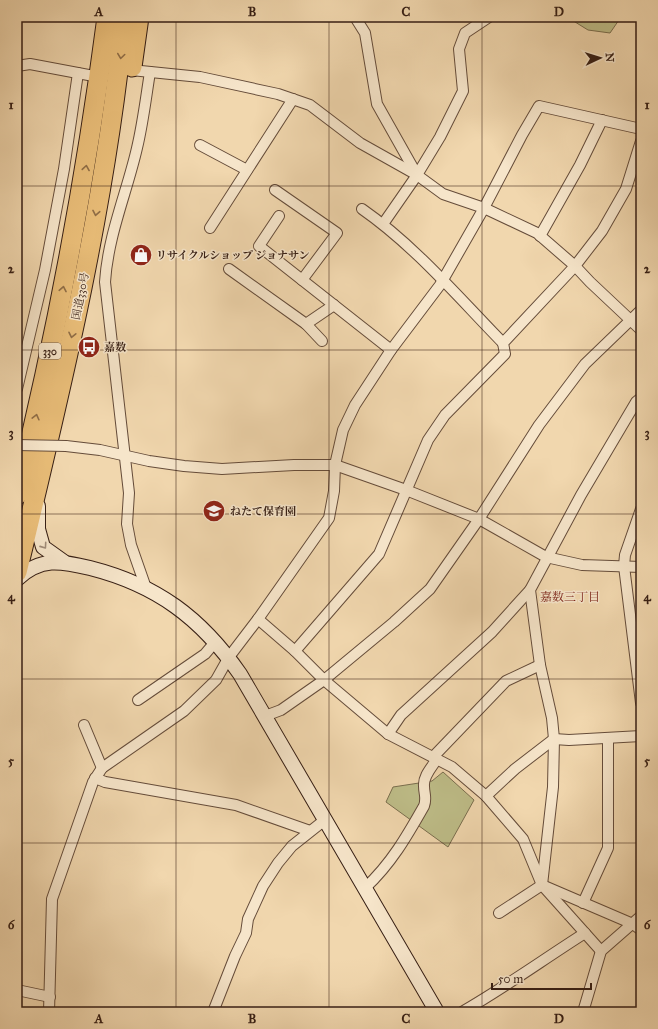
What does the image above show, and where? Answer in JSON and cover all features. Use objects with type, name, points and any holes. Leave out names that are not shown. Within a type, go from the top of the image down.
[{"type":"highway","name":"国道330号","points":[[17,495],[38,412],[73,237],[99,77],[107,17]]},
{"type":"highway","name":"国道330号","points":[[17,572],[78,310],[107,147],[124,17]]},
{"type":"highway","points":[[107,147],[124,109],[139,17]]},
{"type":"street","points":[[355,17],[365,33],[377,104],[417,175]]},
{"type":"street","points":[[383,224],[417,175],[440,137],[463,91],[459,49],[465,33],[489,17]]},
{"type":"street","points":[[17,66],[30,64],[99,77]]},
{"type":"street","points":[[131,70],[200,76],[278,94],[310,105],[360,143],[417,175],[443,194],[484,208],[540,236],[575,266],[641,330]]},
{"type":"street","points":[[146,588],[131,545],[128,524],[129,493],[106,295],[106,264],[115,225],[138,147],[150,72]]},
{"type":"street","points":[[17,390],[45,270],[64,168],[78,73]]},
{"type":"street","points":[[210,228],[294,99]]},
{"type":"street","points":[[49,1012],[52,899],[95,778],[102,768],[184,711],[216,680],[229,657],[258,619],[329,518],[334,491],[335,465],[343,430],[355,405],[391,350],[442,280],[484,208],[539,106],[641,129]]},
{"type":"street","points":[[540,236],[580,165],[602,120]]},
{"type":"street","points":[[502,343],[575,266],[602,231],[626,189],[641,141]]},
{"type":"street","points":[[200,145],[247,170]]},
{"type":"street","points":[[275,190],[337,233],[302,280]]},
{"type":"street","points":[[295,651],[379,554],[428,440],[445,415],[505,354],[502,343],[442,280],[383,224],[362,209]]},
{"type":"street","points":[[279,216],[259,246],[391,350]]},
{"type":"street","points":[[229,269],[306,324],[322,341]]},
{"type":"street","points":[[306,324],[334,305]]},
{"type":"street","points":[[265,716],[282,710],[324,680],[394,622],[430,589],[479,519],[539,426],[585,364],[641,310]]},
{"type":"street","points":[[388,734],[401,716],[492,632],[530,590],[546,557],[636,402],[641,398]]},
{"type":"street","points":[[17,445],[66,446],[100,450],[159,463],[222,469],[294,465],[335,465],[406,490],[479,519],[546,557],[582,565],[641,567]]},
{"type":"street","points":[[42,467],[38,506],[39,537],[46,550],[64,562],[121,577],[146,588],[190,617],[216,641],[229,657],[265,716],[437,1012]]},
{"type":"street","points":[[641,509],[625,556],[624,566],[641,703]]},
{"type":"street","points":[[17,579],[28,569],[36,565],[64,562]]},
{"type":"street","points":[[530,590],[540,665],[552,718],[554,738],[554,786],[542,885]]},
{"type":"street","points":[[258,619],[295,651],[324,680],[388,734],[452,767],[486,796],[523,839],[542,885],[601,951]]},
{"type":"street","points":[[138,700],[205,654],[216,641]]},
{"type":"street","points":[[365,888],[378,876],[394,856],[424,806],[427,798],[424,786],[426,776],[435,758],[506,681],[540,665]]},
{"type":"street","points":[[84,725],[102,768]]},
{"type":"street","points":[[486,796],[515,769],[554,738],[569,740],[641,736]]},
{"type":"street","points":[[583,903],[608,848],[608,738]]},
{"type":"street","points":[[95,778],[105,782],[236,805],[310,831]]},
{"type":"street","points":[[214,1012],[235,956],[246,933],[248,919],[263,886],[278,863],[292,846],[326,819]]},
{"type":"street","points":[[542,885],[637,927]]},
{"type":"street","points":[[499,913],[542,885]]},
{"type":"street","points":[[583,1012],[601,951],[637,927],[641,916]]},
{"type":"street","points":[[462,1012],[489,997],[520,974],[585,933]]},
{"type":"street","points":[[17,990],[50,997]]},
{"type":"shaded area","points":[[567,17],[621,17],[610,33],[588,30]]},
{"type":"shaded area","points":[[443,772],[474,800],[448,847],[386,802],[393,787],[432,781]]},
{"type":"place","name":"リサイクルショップ ジョナサン","points":[[141,255]]},
{"type":"place","name":"嘉数","points":[[89,347]]},
{"type":"place","name":"ねたて保育園","points":[[214,511]]},
{"type":"district","name":"嘉数三丁目","points":[[570,597]]}]
